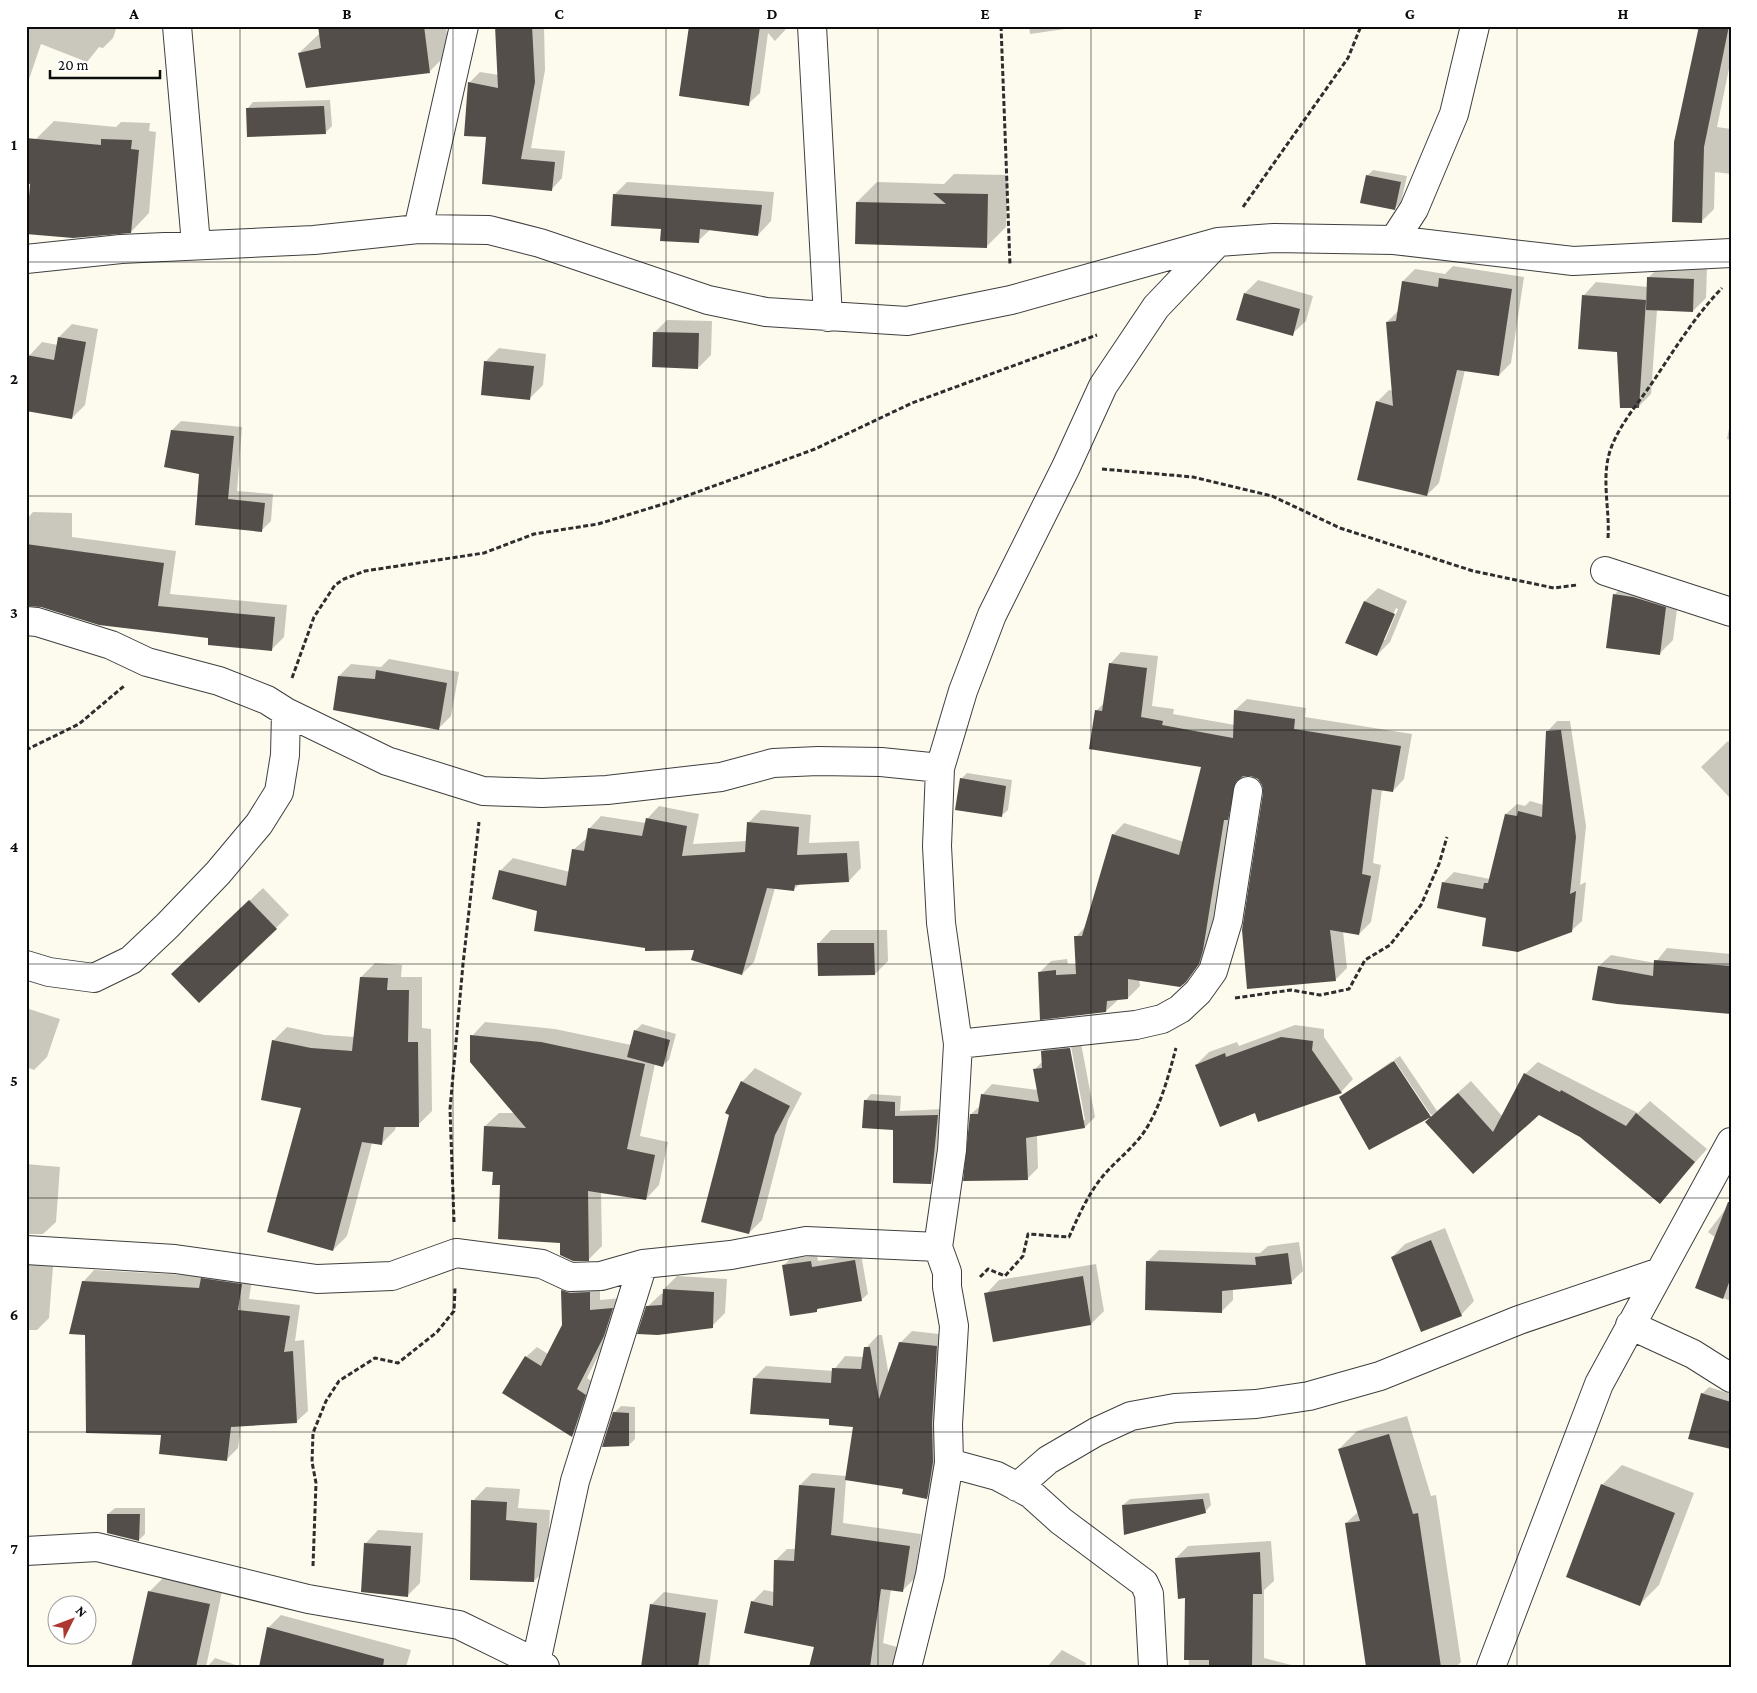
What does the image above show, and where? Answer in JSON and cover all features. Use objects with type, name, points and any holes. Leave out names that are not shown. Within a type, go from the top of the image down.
[{"type":"street","points":[[177,26],[196,244]]},
{"type":"street","points":[[418,229],[464,26]]},
{"type":"street","points":[[812,26],[828,316]]},
{"type":"street","points":[[1394,240],[1418,202],[1454,114],[1476,26]]},
{"type":"street","points":[[26,259],[121,249],[196,244],[314,240],[418,229],[489,230],[540,243],[708,300],[766,312],[907,322],[1011,300],[1218,242],[1274,238],[1394,240],[1573,261],[1731,253]]},
{"type":"street","points":[[907,1667],[930,1575],[949,1463],[948,1424],[954,1326],[946,1287],[947,1272],[938,1248],[952,1150],[958,1044],[941,923],[938,846],[940,768],[963,691],[992,615],[1066,467],[1103,386],[1127,348],[1156,308],[1218,242]]},
{"type":"street","points":[[1605,571],[1731,612]]},
{"type":"street","points":[[26,621],[37,622],[111,645],[146,662],[219,681],[267,700],[286,712],[387,761],[482,791],[542,793],[607,790],[721,777],[774,763],[809,761],[881,762],[940,768]]},
{"type":"street","points":[[26,966],[49,972],[94,978],[131,960],[167,926],[218,873],[259,824],[279,792],[285,755],[286,712]]},
{"type":"street","points":[[958,1044],[1136,1025],[1162,1019],[1180,1009],[1198,992],[1213,972],[1228,921],[1248,791]]},
{"type":"street","points":[[1491,1667],[1599,1384],[1731,1142]]},
{"type":"street","points":[[26,1250],[175,1259],[317,1279],[392,1276],[456,1253],[542,1264],[570,1277],[600,1276],[643,1264],[731,1256],[806,1240],[938,1248]]},
{"type":"street","points":[[26,1551],[97,1547],[308,1599],[458,1625],[539,1665],[575,1481],[643,1264]]},
{"type":"street","points":[[1017,1487],[1048,1460],[1096,1432],[1131,1416],[1175,1408],[1256,1404],[1309,1396],[1380,1376],[1519,1320],[1660,1272]]},
{"type":"street","points":[[1630,1325],[1693,1354],[1731,1378]]},
{"type":"street","points":[[949,1463],[997,1476],[1031,1494],[1061,1521],[1144,1583],[1150,1594],[1153,1667]]},
{"type":"path","points":[[1001,26],[1011,300]]},
{"type":"path","points":[[1218,242],[1348,58],[1361,26]]},
{"type":"path","points":[[1066,467],[1127,470],[1193,477],[1272,496],[1340,528],[1473,572],[1554,588],[1582,584],[1598,571],[1605,571],[1609,519],[1606,479],[1610,451],[1623,424],[1705,306],[1724,285]]},
{"type":"path","points":[[286,712],[293,673],[314,617],[335,585],[344,578],[365,571],[484,553],[534,534],[598,524],[670,502],[815,448],[912,403],[1100,334]]},
{"type":"path","points":[[26,750],[79,724],[117,694],[146,662]]},
{"type":"path","points":[[308,1599],[314,1541],[316,1483],[312,1462],[313,1433],[326,1401],[339,1382],[375,1358],[398,1364],[437,1332],[454,1311],[453,1298],[461,1257],[456,1253],[450,1109],[463,964],[482,791]]},
{"type":"path","points":[[1227,1000],[1291,990],[1320,995],[1349,989],[1365,960],[1390,945],[1421,905],[1439,864],[1447,837]]},
{"type":"path","points":[[946,1287],[972,1287],[988,1269],[1005,1276],[1022,1256],[1028,1234],[1069,1237],[1084,1205],[1102,1177],[1135,1144],[1149,1125],[1163,1094],[1178,1039]]},
{"type":"building","points":[[318,26],[424,26],[430,73],[306,88],[298,53],[321,48]]},
{"type":"building","points":[[495,26],[532,26],[535,82],[521,159],[555,162],[552,191],[482,184],[486,137],[464,136],[468,82],[498,88]]},
{"type":"building","points":[[689,26],[760,26],[749,106],[679,96]]},
{"type":"building","points":[[1699,26],[1729,26],[1704,147],[1702,223],[1672,222],[1674,142]]},
{"type":"building","points":[[324,106],[326,134],[247,137],[246,108]]},
{"type":"building","points":[[26,138],[101,145],[101,139],[132,140],[131,149],[139,150],[131,233],[73,238],[26,234],[30,184],[26,183]]},
{"type":"building","points":[[1366,175],[1401,182],[1395,210],[1360,203]]},
{"type":"building","points":[[933,193],[988,194],[987,248],[855,244],[856,202],[946,204]]},
{"type":"building","points":[[613,194],[762,205],[758,236],[700,229],[699,243],[660,241],[661,229],[611,226]]},
{"type":"building","points":[[1647,277],[1694,279],[1693,312],[1646,310]]},
{"type":"building","points":[[1439,278],[1512,289],[1499,376],[1457,370],[1427,496],[1357,480],[1376,401],[1393,406],[1386,322],[1396,321],[1402,281],[1438,287]]},
{"type":"building","points":[[1244,293],[1300,309],[1293,336],[1236,320]]},
{"type":"building","points":[[1582,295],[1646,300],[1639,408],[1620,408],[1617,352],[1578,349]]},
{"type":"building","points":[[653,332],[699,333],[698,369],[652,367]]},
{"type":"building","points":[[58,337],[86,342],[72,419],[26,411],[26,355],[54,360]]},
{"type":"building","points":[[484,361],[534,366],[530,400],[481,395]]},
{"type":"building","points":[[171,430],[234,436],[228,499],[265,503],[262,532],[195,525],[199,474],[164,467]]},
{"type":"building","points":[[26,544],[164,563],[158,606],[275,617],[272,651],[208,645],[208,638],[99,625],[41,607],[26,606]]},
{"type":"building","points":[[1613,594],[1633,597],[1666,607],[1660,655],[1606,648]]},
{"type":"building","points":[[1364,601],[1395,614],[1377,656],[1345,643]]},
{"type":"building","points":[[1109,663],[1147,668],[1141,717],[1163,721],[1162,725],[1233,738],[1234,710],[1295,719],[1294,729],[1401,746],[1393,792],[1372,789],[1362,874],[1371,876],[1359,935],[1330,930],[1336,981],[1247,989],[1242,930],[1263,793],[1262,785],[1258,779],[1251,776],[1243,776],[1236,782],[1228,820],[1224,820],[1203,950],[1199,964],[1186,982],[1180,987],[1128,979],[1128,999],[1107,1001],[1106,1012],[1040,1020],[1038,972],[1056,970],[1056,975],[1076,974],[1074,936],[1082,936],[1112,834],[1179,855],[1201,767],[1089,749],[1095,710],[1102,711]]},
{"type":"building","points":[[376,670],[447,683],[439,730],[333,710],[338,676],[375,679]]},
{"type":"building","points":[[1561,730],[1576,837],[1570,894],[1576,891],[1572,932],[1518,952],[1482,946],[1486,918],[1437,908],[1442,882],[1483,889],[1484,883],[1488,883],[1505,814],[1517,816],[1518,811],[1542,817],[1546,731]]},
{"type":"building","points":[[960,778],[1006,786],[1002,817],[955,810]]},
{"type":"building","points":[[646,818],[687,826],[682,856],[745,852],[747,822],[799,827],[797,855],[847,853],[849,882],[795,885],[794,891],[767,888],[742,975],[691,960],[694,950],[645,951],[645,948],[534,931],[537,911],[492,899],[499,870],[566,886],[572,849],[584,851],[588,828],[642,836]]},
{"type":"building","points":[[249,900],[277,929],[199,1003],[171,974]]},
{"type":"building","points":[[817,943],[874,943],[875,975],[818,976]]},
{"type":"building","points":[[1654,960],[1731,966],[1731,1014],[1592,1000],[1598,966],[1653,976]]},
{"type":"building","points":[[360,977],[388,978],[387,990],[409,990],[408,1042],[418,1042],[419,1127],[384,1127],[382,1145],[362,1142],[333,1251],[267,1232],[301,1108],[261,1100],[272,1040],[311,1048],[352,1051]]},
{"type":"building","points":[[634,1030],[670,1040],[663,1067],[627,1057]]},
{"type":"building","points":[[470,1035],[541,1042],[645,1064],[627,1149],[655,1155],[646,1200],[588,1191],[589,1261],[573,1261],[560,1255],[560,1243],[498,1239],[500,1185],[492,1185],[493,1172],[482,1171],[484,1126],[526,1128],[470,1062]]},
{"type":"building","points":[[1281,1037],[1313,1041],[1312,1050],[1342,1093],[1258,1122],[1255,1113],[1220,1127],[1195,1065],[1225,1053],[1226,1057]]},
{"type":"building","points":[[1070,1048],[1085,1128],[1026,1138],[1028,1180],[963,1181],[970,1114],[978,1114],[981,1094],[1039,1102],[1033,1069],[1042,1068],[1041,1051]]},
{"type":"building","points":[[1394,1061],[1431,1117],[1369,1150],[1339,1097]]},
{"type":"building","points":[[1524,1073],[1560,1092],[1561,1090],[1626,1126],[1636,1113],[1695,1162],[1660,1204],[1580,1137],[1539,1115],[1473,1174],[1425,1122],[1458,1093],[1493,1132]]},
{"type":"building","points":[[741,1081],[790,1106],[775,1135],[749,1234],[701,1222],[729,1115],[725,1113]]},
{"type":"building","points":[[864,1100],[895,1102],[895,1116],[938,1115],[931,1184],[893,1183],[893,1130],[862,1128]]},
{"type":"building","points":[[1728,1202],[1731,1202],[1731,1277],[1723,1299],[1695,1288]]},
{"type":"building","points":[[1431,1240],[1462,1316],[1421,1332],[1391,1257]]},
{"type":"building","points":[[1288,1253],[1292,1284],[1222,1291],[1222,1313],[1145,1310],[1146,1261],[1256,1265],[1255,1257]]},
{"type":"building","points":[[855,1260],[862,1301],[817,1309],[817,1312],[790,1316],[782,1265],[811,1261],[812,1267]]},
{"type":"building","points":[[1083,1276],[1091,1325],[993,1342],[984,1293]]},
{"type":"building","points":[[201,1278],[242,1284],[238,1310],[290,1316],[284,1352],[293,1351],[297,1423],[231,1427],[227,1461],[159,1454],[161,1435],[86,1433],[85,1335],[69,1334],[82,1281],[199,1288]]},
{"type":"building","points":[[663,1289],[714,1292],[713,1328],[658,1335],[637,1334],[646,1306],[662,1305]]},
{"type":"building","points":[[561,1290],[570,1293],[590,1292],[590,1310],[613,1308],[604,1336],[577,1389],[586,1395],[572,1437],[502,1393],[525,1356],[541,1366],[562,1325]]},
{"type":"building","points":[[899,1342],[937,1346],[932,1423],[933,1462],[927,1499],[902,1494],[903,1489],[845,1480],[853,1427],[829,1425],[829,1419],[750,1414],[753,1378],[831,1383],[832,1368],[861,1369],[864,1347],[870,1347],[879,1399]]},
{"type":"building","points":[[1701,1393],[1731,1402],[1731,1449],[1688,1439]]},
{"type":"building","points":[[613,1412],[629,1413],[629,1446],[602,1447]]},
{"type":"building","points":[[1389,1434],[1413,1514],[1418,1513],[1441,1667],[1366,1667],[1345,1523],[1360,1521],[1338,1449]]},
{"type":"building","points":[[1601,1484],[1675,1513],[1640,1606],[1566,1577]]},
{"type":"building","points":[[799,1485],[835,1488],[831,1535],[910,1546],[903,1592],[881,1589],[870,1667],[809,1667],[814,1647],[744,1633],[751,1601],[773,1606],[774,1560],[794,1561]]},
{"type":"building","points":[[1203,1499],[1206,1513],[1124,1535],[1122,1505]]},
{"type":"building","points":[[471,1500],[507,1502],[506,1520],[537,1523],[534,1582],[470,1580]]},
{"type":"building","points":[[107,1514],[140,1514],[139,1541],[107,1533]]},
{"type":"building","points":[[364,1543],[411,1546],[408,1597],[361,1592]]},
{"type":"building","points":[[1260,1552],[1262,1594],[1253,1594],[1252,1667],[1209,1667],[1209,1660],[1184,1660],[1185,1598],[1178,1599],[1175,1558]]},
{"type":"building","points":[[148,1591],[210,1604],[196,1667],[131,1667]]},
{"type":"building","points":[[650,1604],[706,1613],[698,1667],[641,1667]]},
{"type":"building","points":[[267,1627],[384,1659],[383,1667],[259,1667]]}]
